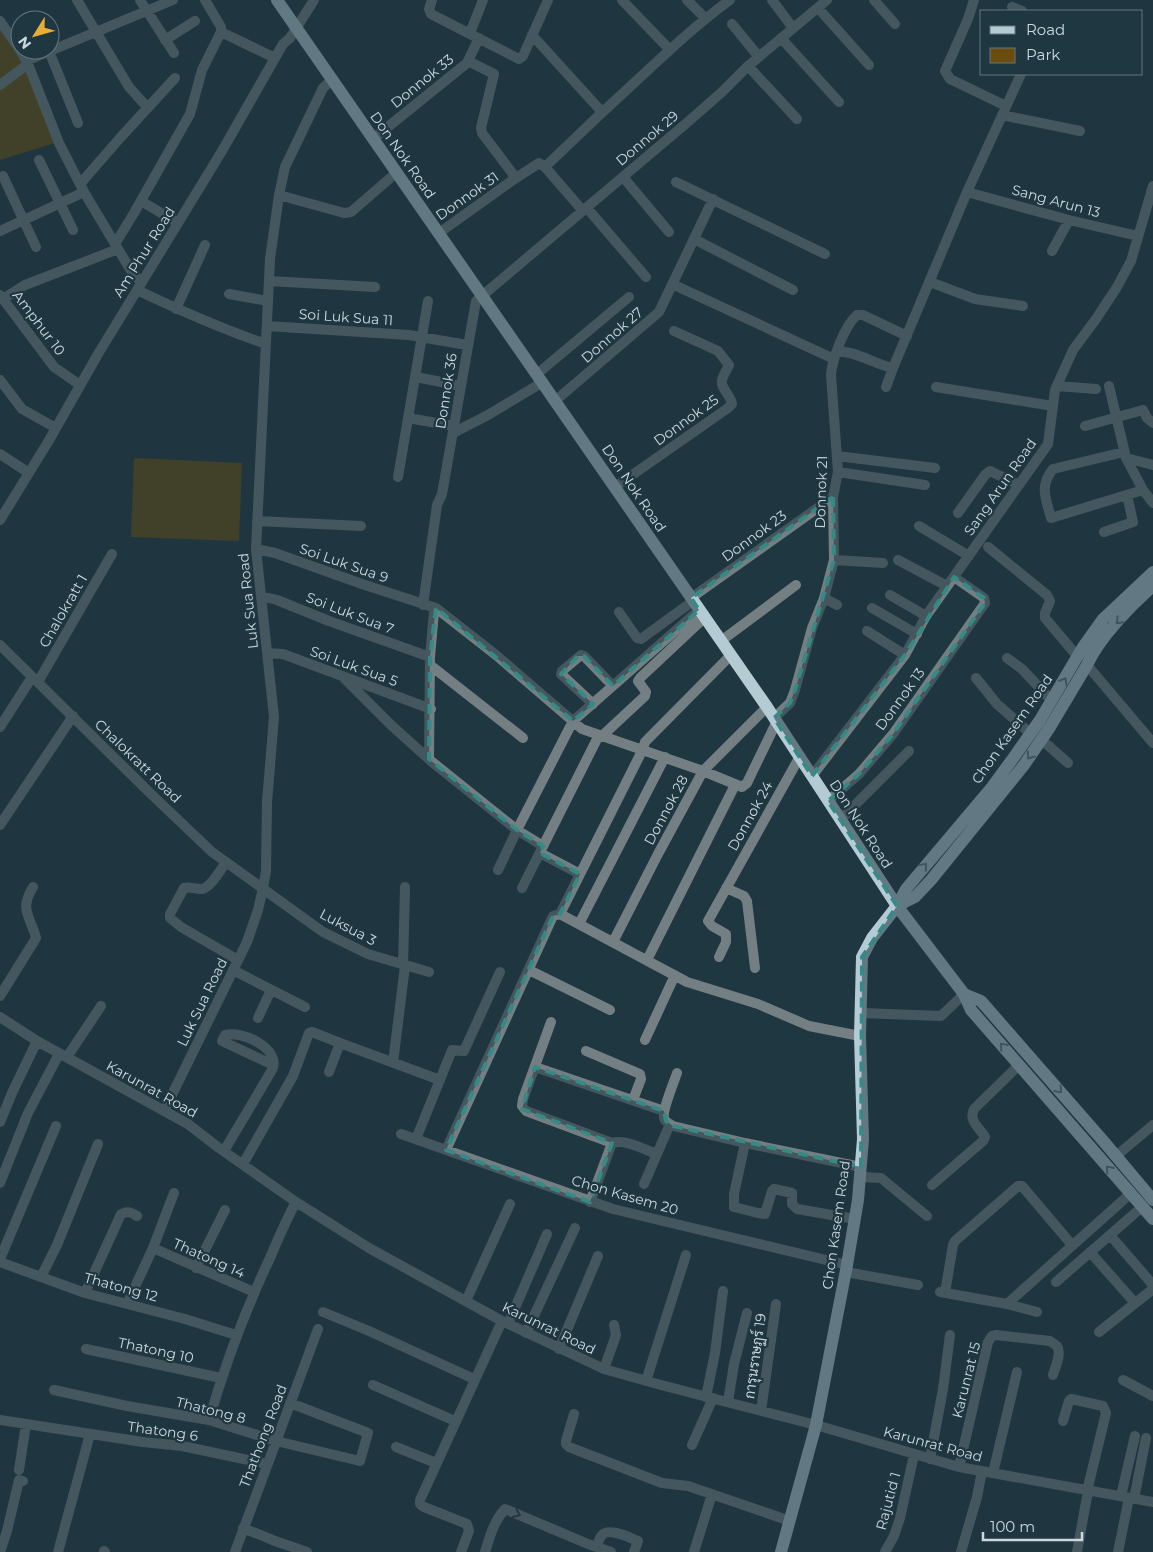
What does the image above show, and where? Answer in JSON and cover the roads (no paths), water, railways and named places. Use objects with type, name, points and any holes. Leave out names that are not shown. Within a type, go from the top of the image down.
[{"type":"main road","name":"Don Nok Road","points":[[277,0],[616,487],[772,716],[897,906],[964,994],[971,1010],[1130,1194],[1148,1204]]},
{"type":"main road","name":"Chon Kasem Road","points":[[1036,737],[1082,661],[1083,647],[1103,618],[1153,572]]},
{"type":"main road","name":"Chon Kasem Road","points":[[781,1552],[816,1425],[855,1219],[864,1139],[860,1036],[862,957],[872,938],[897,906],[915,897],[931,880],[1024,765],[1052,701],[1082,661],[1092,654],[1113,626],[1152,590]]},
{"type":"main road","name":"Don Nok Road","points":[[964,994],[981,1002],[1116,1156],[1148,1204],[1153,1219]]},
{"type":"street","points":[[77,0],[129,86],[147,107]]},
{"type":"street","points":[[140,0],[174,54]]},
{"type":"street","points":[[60,47],[173,0]]},
{"type":"street","points":[[1,297],[117,246],[190,114],[202,70],[221,32],[221,27],[205,0]]},
{"type":"street","name":"Am Phur Road","points":[[0,520],[139,286],[222,151],[283,44],[290,38],[314,0]]},
{"type":"street","points":[[432,0],[428,9],[431,14],[519,59],[523,56],[548,0]]},
{"type":"street","name":"Donnok 33","points":[[373,139],[468,61],[483,0]]},
{"type":"street","points":[[622,0],[670,50]]},
{"type":"street","points":[[687,0],[705,18]]},
{"type":"street","points":[[545,167],[705,18],[730,0]]},
{"type":"street","name":"Donnok 29","points":[[483,296],[716,98],[748,66],[828,0]]},
{"type":"street","points":[[874,0],[895,24]]},
{"type":"street","points":[[974,0],[968,19],[945,71],[950,79],[1004,111],[1080,130]]},
{"type":"street","points":[[776,2],[793,28]]},
{"type":"street","points":[[818,8],[869,65]]},
{"type":"street","points":[[0,21],[10,36]]},
{"type":"street","points":[[166,40],[195,21]]},
{"type":"street","points":[[732,24],[760,57]]},
{"type":"street","points":[[221,32],[275,58]]},
{"type":"street","points":[[532,35],[602,112]]},
{"type":"street","points":[[781,38],[839,102]]},
{"type":"street","points":[[25,60],[59,143],[82,188],[139,286],[176,309],[266,344]]},
{"type":"street","points":[[0,85],[33,60]]},
{"type":"street","points":[[52,60],[78,123]]},
{"type":"street","name":"Donnok 31","points":[[439,232],[513,180],[513,174],[485,136],[482,128],[494,74],[468,61]]},
{"type":"street","points":[[748,66],[797,119]]},
{"type":"street","points":[[886,387],[967,192],[1020,75]]},
{"type":"street","points":[[0,230],[60,202],[82,188],[147,107],[175,78]]},
{"type":"street","name":"Luk Sua Road","points":[[164,1111],[247,942],[264,888],[267,802],[274,717],[256,549],[270,258],[285,167],[323,88],[332,79]]},
{"type":"street","points":[[39,160],[73,230]]},
{"type":"street","points":[[513,180],[539,163],[545,167],[646,277]]},
{"type":"street","points":[[279,195],[344,213],[351,212],[396,173]]},
{"type":"street","points":[[2,176],[36,246]]},
{"type":"street","points":[[623,177],[669,232]]},
{"type":"street","points":[[676,182],[825,254]]},
{"type":"street","name":"Sang Arun Road","points":[[812,776],[904,655],[926,616],[1048,444],[1057,386],[1073,350],[1117,287],[1130,261],[1153,186]]},
{"type":"street","name":"Sang Arun 13","points":[[967,192],[1069,220],[1138,236]]},
{"type":"street","name":"Donnok 27","points":[[556,402],[659,312],[713,199]]},
{"type":"street","points":[[141,201],[178,223]]},
{"type":"street","points":[[1052,251],[1069,220]]},
{"type":"street","points":[[694,239],[793,290]]},
{"type":"street","points":[[176,309],[205,245]]},
{"type":"street","points":[[269,280],[375,287]]},
{"type":"street","points":[[930,282],[975,300],[1023,306]]},
{"type":"street","points":[[672,284],[836,356],[844,351],[893,368]]},
{"type":"street","points":[[228,294],[268,301]]},
{"type":"street","name":"Donnok 36","points":[[423,605],[437,505],[442,494],[454,430],[467,345],[476,301],[483,296]]},
{"type":"street","name":"Amphur 10","points":[[1,297],[54,367],[80,385]]},
{"type":"street","points":[[408,418],[454,430],[488,415],[540,378],[629,297]]},
{"type":"street","points":[[398,478],[428,301]]},
{"type":"street","name":"Donnok 21","points":[[772,716],[782,711],[792,699],[834,560],[833,496],[838,472],[831,375],[836,356],[849,325],[857,315],[863,315],[907,336]]},
{"type":"street","name":"Soi Luk Sua 11","points":[[267,326],[409,335],[467,345]]},
{"type":"street","name":"Donnok 25","points":[[616,487],[732,404],[722,380],[729,364],[718,351],[674,331]]},
{"type":"street","points":[[416,377],[461,386]]},
{"type":"street","points":[[0,380],[22,409],[56,428]]},
{"type":"street","points":[[1057,386],[1096,388]]},
{"type":"street","points":[[1109,386],[1125,455],[1143,490],[1153,503]]},
{"type":"street","points":[[936,387],[1053,406]]},
{"type":"street","points":[[1085,426],[1143,410],[1147,418],[1153,423]]},
{"type":"street","points":[[0,454],[29,472]]},
{"type":"street","points":[[1143,490],[1051,518],[1044,488],[1048,475],[1053,469],[1125,455],[1153,465]]},
{"type":"street","points":[[836,456],[935,468]]},
{"type":"street","points":[[958,513],[990,471],[1019,485]]},
{"type":"street","points":[[838,472],[925,485]]},
{"type":"street","points":[[1104,532],[1133,522],[1127,495]]},
{"type":"street","name":"Donnok 23","points":[[697,607],[833,496]]},
{"type":"street","points":[[257,521],[360,526]]},
{"type":"street","points":[[919,526],[969,556]]},
{"type":"street","points":[[988,547],[1047,595],[1050,600],[1044,613],[1045,618],[1153,743]]},
{"type":"street","name":"Soi Luk Sua 9","points":[[256,549],[275,553],[436,608]]},
{"type":"street","name":"Chalokratt 1","points":[[0,727],[35,680],[112,554]]},
{"type":"street","points":[[834,560],[883,563]]},
{"type":"street","points":[[898,560],[947,586]]},
{"type":"street","name":"Donnok 13","points":[[828,802],[859,774],[893,734],[985,603],[984,598],[954,577]]},
{"type":"street","points":[[721,641],[796,585]]},
{"type":"street","points":[[890,595],[926,616]]},
{"type":"street","name":"Soi Luk Sua 7","points":[[261,596],[277,600],[430,661],[523,738]]},
{"type":"street","points":[[824,598],[837,605]]},
{"type":"street","points":[[619,612],[637,638],[641,639],[697,607]]},
{"type":"street","points":[[498,870],[516,830],[573,721],[697,607]]},
{"type":"street","points":[[522,888],[600,735],[645,696],[646,692],[638,681],[697,607]]},
{"type":"street","points":[[429,759],[430,661],[434,612],[436,608],[496,655],[582,729],[665,757],[735,785],[742,787],[746,783],[772,716]]},
{"type":"street","points":[[872,608],[917,634]]},
{"type":"street","points":[[867,632],[904,655]]},
{"type":"street","name":"Chalokratt Road","points":[[0,645],[150,794],[212,852],[264,888]]},
{"type":"street","name":"Soi Luk Sua 5","points":[[267,653],[283,654],[431,709]]},
{"type":"street","points":[[560,914],[645,742],[730,655]]},
{"type":"street","points":[[593,704],[561,674],[578,656],[584,656],[613,686]]},
{"type":"street","points":[[1006,658],[1022,669],[1052,701]]},
{"type":"street","points":[[342,676],[391,725],[429,759],[516,830],[580,874]]},
{"type":"street","points":[[976,678],[997,704],[1068,764]]},
{"type":"street","points":[[0,825],[73,716]]},
{"type":"street","name":"Donnok 28","points":[[613,942],[703,771],[772,716]]},
{"type":"street","points":[[840,820],[909,751]]},
{"type":"street","points":[[579,924],[665,757]]},
{"type":"street","name":"Donnok 24","points":[[719,957],[726,942],[726,934],[712,926],[708,921],[799,758]]},
{"type":"street","points":[[647,960],[735,785]]},
{"type":"street","points":[[226,862],[205,889],[188,886],[184,888],[170,914],[170,918],[181,927],[238,960]]},
{"type":"street","points":[[0,996],[36,938],[25,908],[26,898],[33,887]]},
{"type":"street","points":[[393,1063],[404,966],[405,887]]},
{"type":"street","name":"Luksua 3","points":[[264,888],[323,932],[368,954],[429,972]]},
{"type":"street","points":[[726,888],[744,896],[747,901],[755,968]]},
{"type":"street","points":[[446,1150],[553,916],[560,914],[687,982],[758,1004],[808,1026],[860,1036]]},
{"type":"street","points":[[233,970],[305,1007]]},
{"type":"street","points":[[529,970],[610,1010]]},
{"type":"street","points":[[416,1140],[452,1050],[464,1051],[500,972]]},
{"type":"street","points":[[645,1040],[675,975]]},
{"type":"street","points":[[258,1018],[271,990]]},
{"type":"street","points":[[861,1013],[941,1016],[964,994]]},
{"type":"street","points":[[0,1183],[28,1113],[63,1056],[101,1006]]},
{"type":"street","name":"Karunrat Road","points":[[0,1017],[63,1056],[188,1124],[296,1202],[369,1248],[526,1333],[604,1369],[816,1425],[959,1467],[1153,1502]]},
{"type":"street","points":[[551,1022],[523,1099],[522,1106],[526,1111],[612,1143],[617,1141],[629,1143],[657,1154]]},
{"type":"street","points":[[243,1164],[294,1076],[309,1033],[312,1032],[440,1080]]},
{"type":"street","points":[[224,1151],[258,1095],[273,1065],[274,1060],[261,1044],[255,1040],[238,1035],[225,1035],[222,1041],[273,1065]]},
{"type":"street","points":[[0,1122],[37,1041]]},
{"type":"street","points":[[328,1072],[340,1043]]},
{"type":"street","points":[[586,1051],[640,1074],[641,1079],[633,1100]]},
{"type":"street","points":[[932,1185],[983,1141],[985,1137],[972,1118],[974,1109],[1019,1065]]},
{"type":"street","points":[[535,1067],[664,1111]]},
{"type":"street","points":[[677,1073],[664,1111],[664,1118],[670,1124],[881,1178],[927,1216]]},
{"type":"street","points":[[644,1184],[670,1124]]},
{"type":"street","points":[[0,1260],[56,1126]]},
{"type":"street","points":[[1116,1156],[1153,1126]]},
{"type":"street","name":"Chon Kasem 20","points":[[401,1134],[590,1202],[847,1269],[918,1285]]},
{"type":"street","points":[[590,1202],[612,1143]]},
{"type":"street","points":[[746,1143],[734,1194],[734,1207],[765,1214],[774,1189],[792,1193],[792,1204],[797,1209],[855,1219]]},
{"type":"street","points":[[41,1277],[57,1245],[98,1144]]},
{"type":"street","points":[[1037,1312],[1007,1304],[942,1292],[955,1241],[1018,1186],[1022,1186],[1072,1245]]},
{"type":"street","name":"Thatong 14","points":[[174,1193],[153,1248],[254,1292]]},
{"type":"street","points":[[1007,1304],[1130,1194]]},
{"type":"street","points":[[209,1420],[236,1335],[296,1202]]},
{"type":"street","points":[[466,1301],[510,1204]]},
{"type":"street","points":[[1056,1282],[1148,1204]]},
{"type":"street","points":[[196,1268],[225,1210]]},
{"type":"street","points":[[85,1293],[121,1214],[131,1212],[138,1216]]},
{"type":"street","points":[[526,1333],[576,1228]]},
{"type":"street","points":[[461,1552],[469,1531],[467,1524],[420,1504],[420,1500],[474,1379],[505,1322],[547,1234]]},
{"type":"street","points":[[1110,1235],[1153,1285]]},
{"type":"street","points":[[127,1304],[153,1248]]},
{"type":"street","points":[[1090,1252],[1135,1303]]},
{"type":"street","points":[[646,1381],[686,1255]]},
{"type":"street","points":[[559,1349],[598,1256]]},
{"type":"street","name":"Thatong 12","points":[[0,1260],[85,1293],[185,1319],[236,1335]]},
{"type":"street","points":[[1099,1332],[1153,1289]]},
{"type":"street","points":[[692,1445],[710,1398],[724,1291]]},
{"type":"street","name":"การุนราษฏร์ 19","points":[[761,1411],[776,1304]]},
{"type":"street","points":[[323,1312],[474,1379]]},
{"type":"street","points":[[728,1402],[734,1364],[747,1313]]},
{"type":"street","points":[[604,1369],[616,1335],[614,1325]]},
{"type":"street","name":"Thathong Road","points":[[235,1552],[318,1329]]},
{"type":"street","points":[[930,1459],[943,1389],[950,1335]]},
{"type":"street","name":"Karunrat 15","points":[[959,1467],[988,1342],[992,1336],[1050,1341],[1057,1346],[1058,1350],[1054,1375]]},
{"type":"street","name":"Thatong 10","points":[[86,1349],[221,1378]]},
{"type":"street","points":[[993,1474],[1018,1372]]},
{"type":"street","points":[[1123,1380],[1153,1396]]},
{"type":"street","points":[[373,1384],[455,1422]]},
{"type":"street","name":"Thatong 8","points":[[54,1390],[127,1406],[209,1420],[276,1441],[360,1461],[368,1433],[290,1403]]},
{"type":"street","points":[[1063,1421],[1071,1399],[1103,1406],[1106,1413],[1087,1491],[1077,1552]]},
{"type":"street","points":[[574,1414],[566,1441],[566,1444],[570,1447],[662,1483],[688,1486],[790,1521]]},
{"type":"street","name":"Thatong 6","points":[[0,1420],[182,1446],[267,1464]]},
{"type":"street","points":[[0,1552],[21,1476],[26,1424]]},
{"type":"street","points":[[58,1552],[90,1434]]},
{"type":"street","points":[[1118,1552],[1128,1498],[1135,1436]]},
{"type":"street","points":[[1128,1498],[1146,1438]]},
{"type":"street","points":[[396,1447],[436,1463]]},
{"type":"street","name":"Rajutid 1","points":[[885,1552],[894,1536],[900,1518],[914,1455]]},
{"type":"street","points":[[961,1552],[977,1497],[982,1471]]},
{"type":"street","points":[[694,1552],[712,1494]]},
{"type":"street","points":[[485,1552],[490,1534],[499,1515],[505,1509],[611,1552]]},
{"type":"street","points":[[243,1528],[308,1552]]},
{"type":"street","points":[[597,1547],[601,1536],[611,1532],[638,1542],[634,1552]]}]
